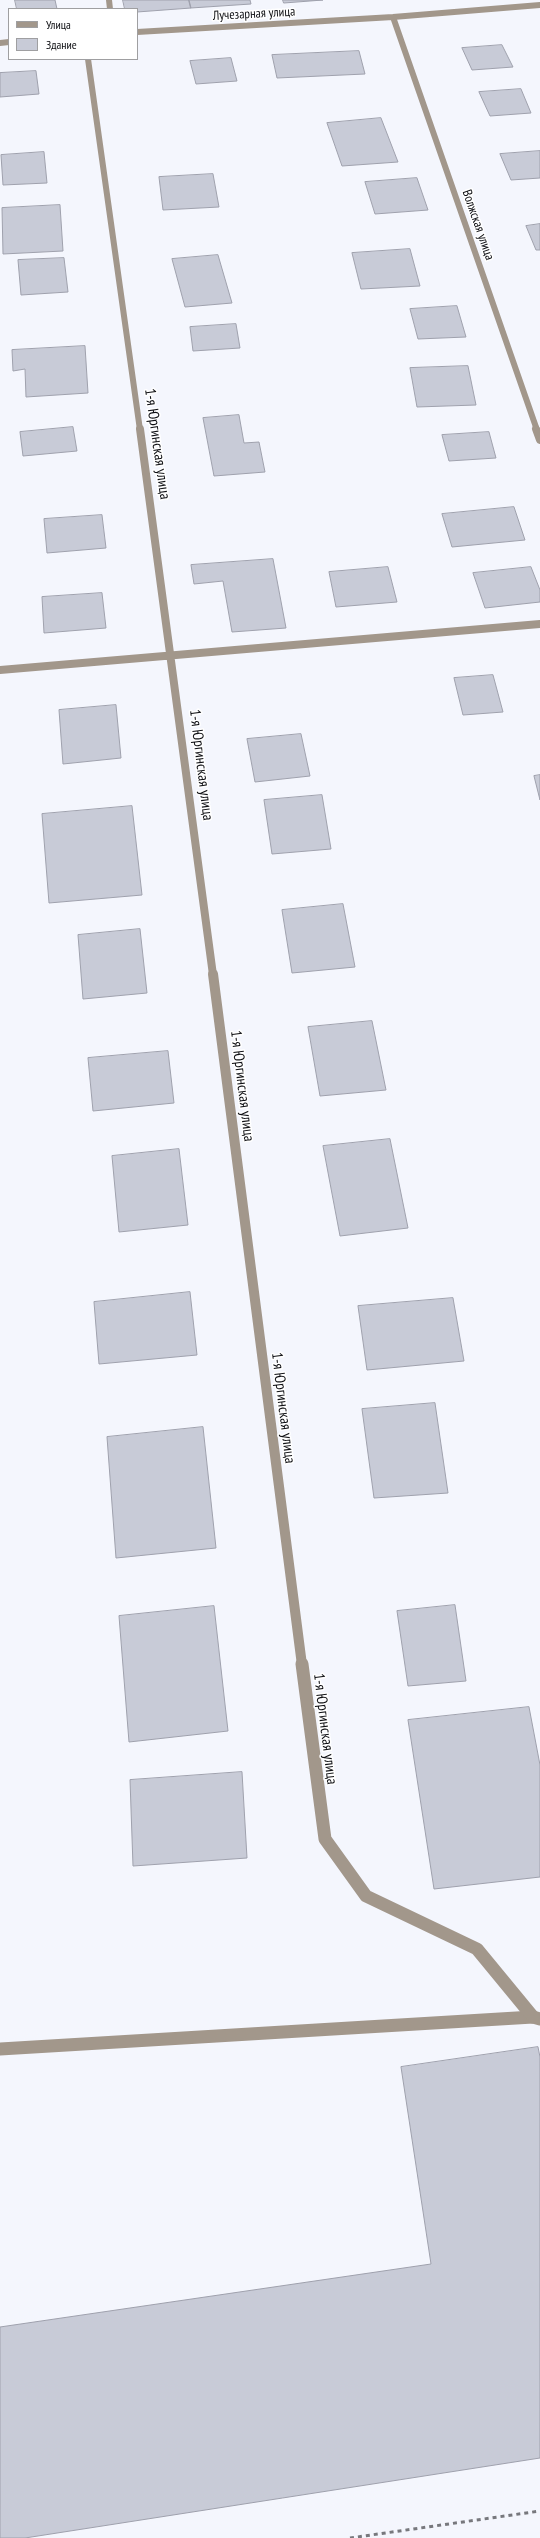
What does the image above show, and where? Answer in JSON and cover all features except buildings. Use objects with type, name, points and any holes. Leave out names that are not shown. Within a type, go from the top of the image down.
[{"type":"street","name":"Лучезарная улица","points":[[138,32],[393,17],[540,5]]},
{"type":"street","name":"Волжская улица","points":[[393,17],[540,440]]},
{"type":"street","name":"1-я Юргинская улица","points":[[88,60],[172,654],[325,1839],[366,1896],[477,1949],[537,2018]]},
{"type":"street","points":[[0,670],[172,654],[540,624]]},
{"type":"street","points":[[0,2048],[537,2018]]},
{"type":"path","points":[[350,2538],[540,2511]]}]
